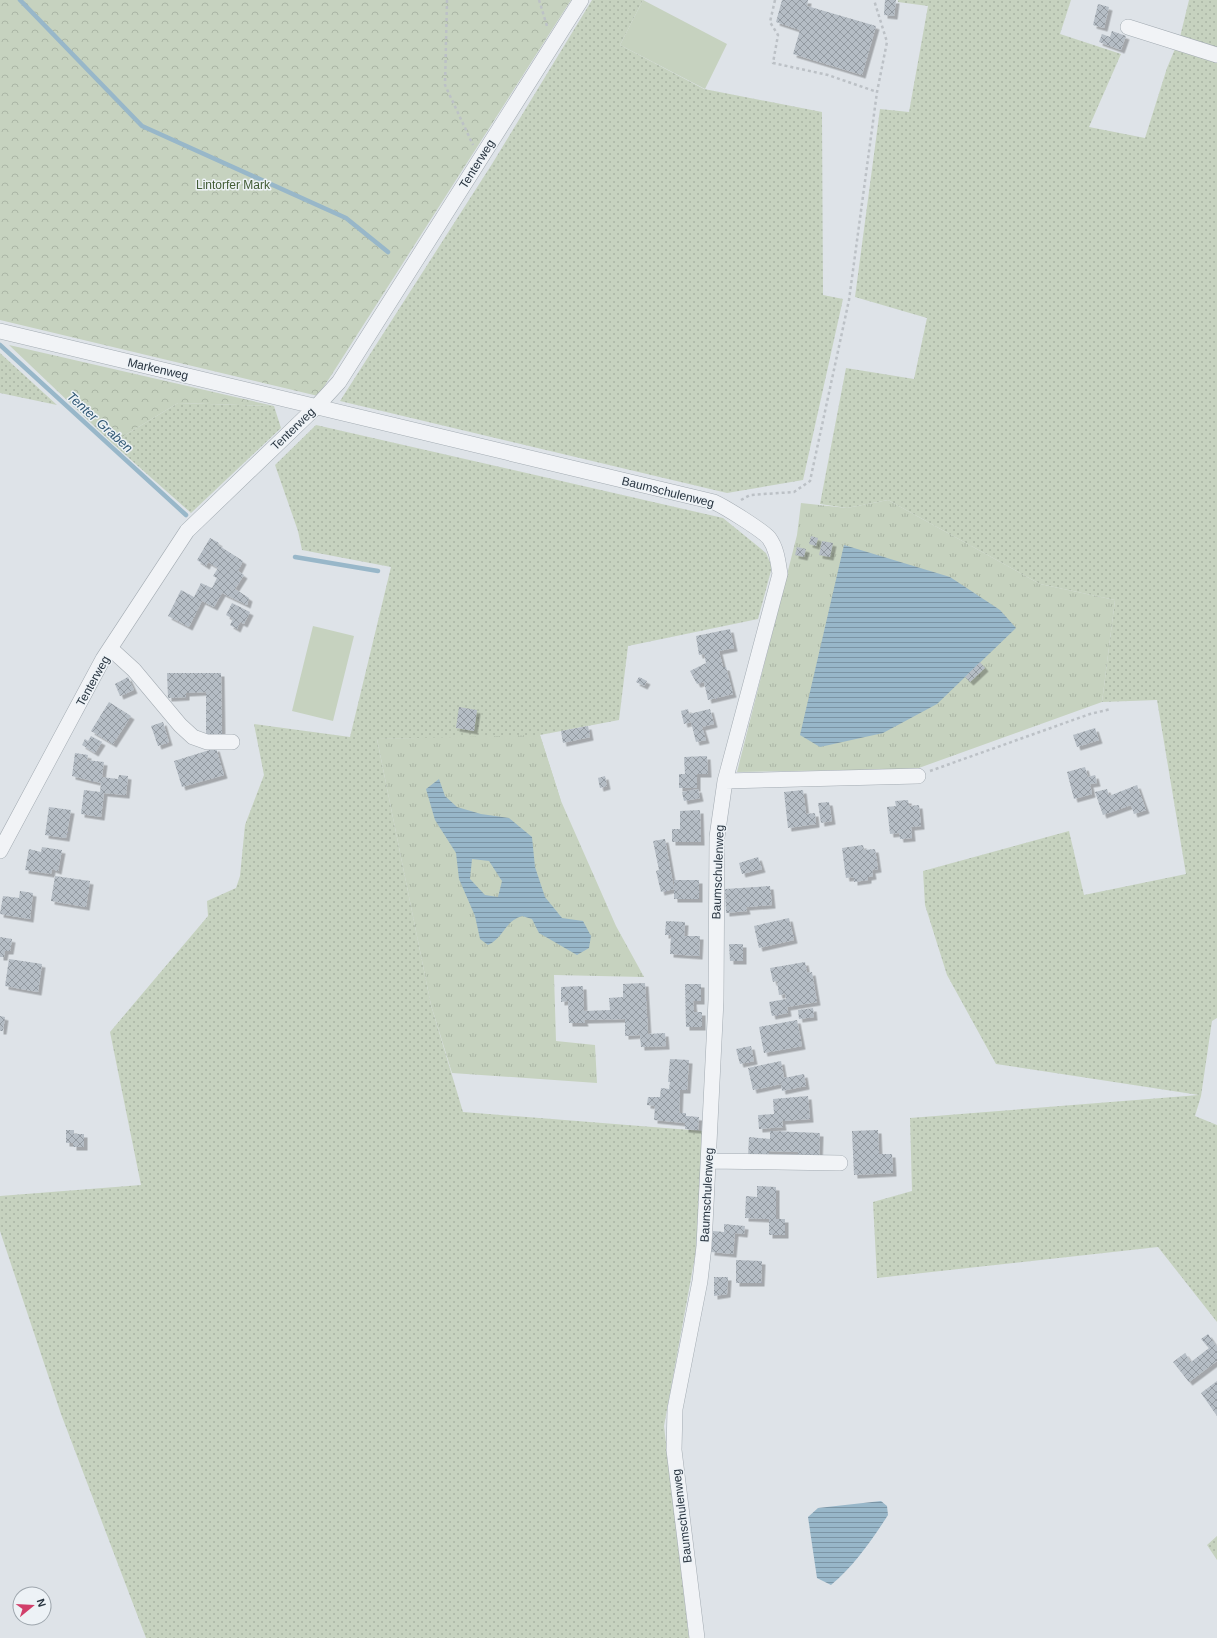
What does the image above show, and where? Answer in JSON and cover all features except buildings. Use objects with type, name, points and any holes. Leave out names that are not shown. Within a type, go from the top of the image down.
[{"type":"street","name":"Tenterweg","points":[[0,851],[103,660],[187,531],[316,407],[339,382],[581,0]]},
{"type":"street","points":[[1128,26],[1217,55]]},
{"type":"street","name":"Markenweg","points":[[0,331],[316,407]]},
{"type":"street","name":"Baumschulenweg","points":[[316,407],[706,500],[726,508],[768,538],[778,556],[780,574],[725,781],[717,837],[716,1000],[704,1246],[702,1267],[675,1409],[674,1450],[697,1638]]},
{"type":"street","points":[[111,649],[134,670],[180,725],[193,737],[207,742],[232,742]]},
{"type":"street","points":[[725,781],[918,776]]},
{"type":"street","points":[[708,1161],[840,1163]]},
{"type":"path","points":[[447,0],[445,85],[470,142],[482,156]]},
{"type":"path","points":[[539,0],[552,46]]},
{"type":"path","points":[[775,0],[770,22],[778,35],[773,63],[828,75],[877,92]]},
{"type":"path","points":[[726,508],[750,495],[794,492],[810,481],[849,300],[877,92],[887,42],[874,0]]},
{"type":"path","points":[[918,776],[1090,714],[1112,710]]},
{"type":"green space","name":"Lintorfer Mark","points":[[0,0],[571,0],[318,396],[0,320]]},
{"type":"green space","points":[[592,0],[643,0],[620,45],[704,89],[822,112],[823,295],[843,299],[803,480],[727,493],[340,401],[492,164]]},
{"type":"green space","points":[[643,0],[727,44],[705,89],[620,45]]},
{"type":"green space","points":[[898,0],[1071,0],[1060,34],[1121,54],[1089,127],[1145,138],[1167,68],[1180,37],[1189,0],[1217,0],[1217,1018],[1212,1021],[1201,1096],[1195,1116],[1217,1125],[1217,1322],[1158,1247],[877,1278],[873,1202],[912,1191],[910,1118],[1199,1095],[996,1064],[947,975],[925,905],[923,871],[1069,831],[1084,895],[1186,874],[1157,700],[1102,702],[1115,600],[1040,584],[888,500],[847,508],[820,504],[846,368],[914,379],[927,318],[855,297],[880,109],[909,112],[928,6],[898,2]]},
{"type":"green space","points":[[9,345],[274,406],[178,403],[112,443]]},
{"type":"green space","points":[[0,353],[57,405],[0,393]]},
{"type":"green space","points":[[178,403],[274,406],[281,428],[191,513],[112,443]]},
{"type":"green space","points":[[316,425],[723,518],[766,553],[772,567],[758,619],[628,646],[619,720],[540,735],[561,801],[461,738],[377,739],[431,1005],[463,1112],[703,1131],[696,1251],[664,1426],[689,1638],[146,1638],[61,1414],[0,1231],[0,1196],[141,1185],[110,1032],[208,916],[207,901],[236,888],[240,876],[245,825],[264,775],[254,724],[350,737],[391,567],[302,550],[298,531],[275,465]]},
{"type":"green space","points":[[888,500],[1040,584],[1115,600],[1102,702],[916,769],[737,772],[797,535],[801,503],[847,508]]},
{"type":"green space","points":[[313,626],[354,636],[333,721],[292,711]]},
{"type":"green space","points":[[540,735],[561,801],[616,926],[644,977],[554,975],[556,1041],[595,1045],[597,1083],[452,1073],[431,1005],[377,739]]},
{"type":"green space","points":[[1217,1536],[1217,1560],[1207,1545]]},
{"type":"water","points":[[844,545],[950,577],[1000,610],[1016,628],[937,704],[883,733],[820,747],[800,735]]},
{"type":"water","points":[[439,779],[445,796],[457,807],[481,814],[509,818],[532,837],[535,867],[545,897],[562,918],[583,921],[591,936],[589,948],[577,955],[539,933],[532,919],[522,916],[511,922],[498,938],[488,945],[480,939],[475,916],[459,879],[456,853],[435,820],[426,789]],"holes":[[[472,859],[489,861],[502,881],[498,897],[485,895],[470,879]]]},
{"type":"water","points":[[881,1501],[887,1506],[888,1515],[855,1561],[831,1585],[817,1578],[808,1517],[818,1508]]},
{"type":"waterway","points":[[20,0],[142,126],[346,218],[388,252]]},
{"type":"waterway","name":"Tenter Graben","points":[[0,345],[186,515]]},
{"type":"waterway","name":"Tenter Graben","points":[[295,557],[378,571]]}]
